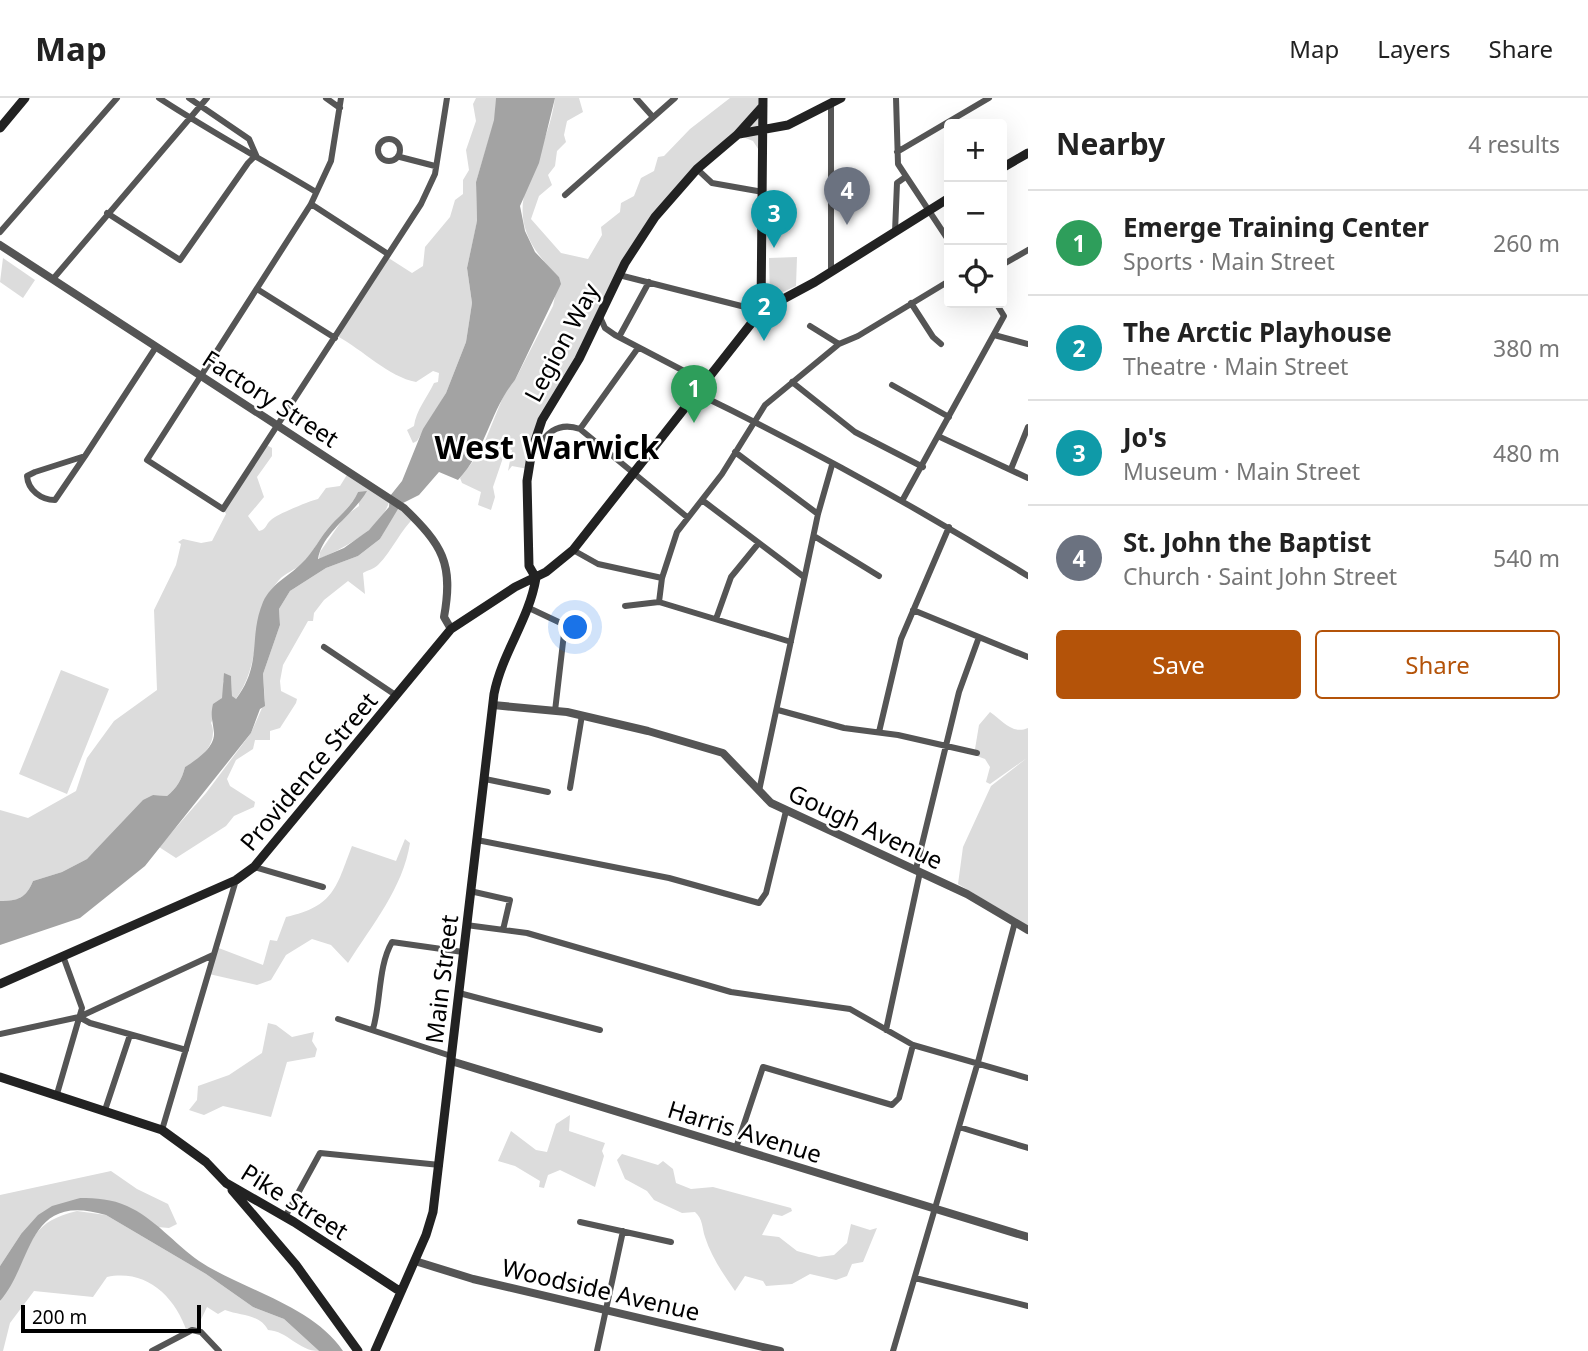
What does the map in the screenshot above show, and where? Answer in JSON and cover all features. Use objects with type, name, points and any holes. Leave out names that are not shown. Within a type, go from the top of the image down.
[{"type":"main road","points":[[0,128],[25,98]]},
{"type":"main road","name":"Legion Way","points":[[737,135],[788,125],[841,98]]},
{"type":"main road","points":[[761,311],[763,101]]},
{"type":"main road","name":"Legion Way","points":[[529,608],[536,578],[529,566],[527,481],[542,420],[579,359],[619,275],[655,217],[698,169],[737,135],[763,101]]},
{"type":"main road","points":[[1007,165],[1028,153]]},
{"type":"main road","points":[[573,550],[761,311],[831,272],[944,201]]},
{"type":"main road","name":"Providence Street","points":[[0,984],[236,880],[254,867],[452,629],[515,587],[536,578],[573,550]]},
{"type":"main road","name":"Main Street","points":[[376,1351],[433,1212],[493,705],[501,664],[529,608]]},
{"type":"main road","name":"Pike Street","points":[[0,1077],[162,1130],[206,1161],[226,1183],[285,1217],[401,1292]]},
{"type":"main road","points":[[226,1183],[296,1265],[358,1351]]},
{"type":"main road","points":[[254,1216],[266,1206]]},
{"type":"street","points":[[0,232],[117,98]]},
{"type":"street","points":[[159,98],[240,150],[256,155],[316,192]]},
{"type":"street","points":[[189,98],[249,139],[256,155]]},
{"type":"street","points":[[53,279],[207,98]]},
{"type":"street","points":[[326,98],[340,108]]},
{"type":"street","points":[[341,98],[331,161],[311,204],[147,460],[223,509],[425,197],[436,166],[447,98]]},
{"type":"street","points":[[636,98],[653,117]]},
{"type":"street","points":[[565,195],[675,98]]},
{"type":"street","points":[[896,98],[898,164],[904,177],[944,234]]},
{"type":"street","points":[[897,152],[989,98]]},
{"type":"street","points":[[831,103],[831,272]]},
{"type":"street","points":[[107,213],[180,260],[247,163],[256,155]]},
{"type":"street","points":[[400,157],[436,166]]},
{"type":"street","points":[[698,169],[712,183],[763,192]]},
{"type":"street","points":[[895,232],[897,183],[904,177]]},
{"type":"street","points":[[311,204],[388,254]]},
{"type":"street","name":"Factory Street","points":[[0,245],[404,508],[426,529],[446,565],[450,579],[444,617],[452,629]]},
{"type":"street","points":[[1007,262],[1028,250]]},
{"type":"street","points":[[619,275],[761,311]]},
{"type":"street","points":[[619,337],[649,282]]},
{"type":"street","points":[[659,602],[662,578],[677,532],[735,452],[765,405],[839,344],[858,336],[944,284]]},
{"type":"street","points":[[257,289],[335,338]]},
{"type":"street","points":[[911,303],[933,337],[941,344]]},
{"type":"street","points":[[901,501],[940,437],[1004,316],[999,308]]},
{"type":"street","points":[[600,315],[605,328],[619,337],[705,382]]},
{"type":"street","points":[[810,326],[839,344]]},
{"type":"street","points":[[994,335],[1028,344]]},
{"type":"street","points":[[85,456],[27,476],[30,487],[45,499],[55,499],[85,456],[156,347]]},
{"type":"street","points":[[580,429],[638,348]]},
{"type":"street","points":[[792,382],[855,432],[923,467]]},
{"type":"street","points":[[892,385],[949,417]]},
{"type":"street","points":[[696,393],[949,527],[1028,576]]},
{"type":"street","points":[[531,457],[543,437],[552,430],[566,426],[580,429],[687,517]]},
{"type":"street","points":[[1011,469],[1028,427]]},
{"type":"street","points":[[940,437],[1028,478]]},
{"type":"street","points":[[735,452],[818,514]]},
{"type":"street","points":[[759,791],[818,514],[832,465]]},
{"type":"street","points":[[702,499],[804,577]]},
{"type":"street","points":[[879,732],[897,654],[949,527]]},
{"type":"street","points":[[814,536],[879,576]]},
{"type":"street","points":[[716,619],[731,577],[758,544]]},
{"type":"street","points":[[573,550],[587,561],[662,578]]},
{"type":"street","points":[[625,606],[659,602],[791,642]]},
{"type":"street","points":[[529,608],[565,625],[555,711]]},
{"type":"street","points":[[913,610],[1028,657]]},
{"type":"street","points":[[886,1030],[946,747],[963,679],[979,637]]},
{"type":"street","points":[[324,647],[397,696]]},
{"type":"street","name":"Gough Avenue","points":[[493,705],[582,715],[723,753],[765,799],[967,894],[1028,930]]},
{"type":"street","points":[[778,710],[854,730],[879,732],[976,753]]},
{"type":"street","points":[[570,788],[582,715]]},
{"type":"street","points":[[485,779],[548,792]]},
{"type":"street","points":[[477,840],[687,882],[759,903],[766,893],[786,811]]},
{"type":"street","points":[[254,867],[323,887]]},
{"type":"street","points":[[162,1130],[236,880]]},
{"type":"street","points":[[470,891],[510,900],[503,930]]},
{"type":"street","points":[[893,1351],[978,1062],[1015,922]]},
{"type":"street","points":[[466,925],[527,933],[731,992],[850,1009],[913,1045],[978,1062],[1028,1079]]},
{"type":"street","points":[[373,1029],[380,1004],[385,961],[392,942],[463,952]]},
{"type":"street","points":[[0,1034],[79,1017],[213,955]]},
{"type":"street","points":[[57,1094],[82,1008],[63,956]]},
{"type":"street","points":[[459,993],[600,1030]]},
{"type":"street","points":[[79,1017],[130,1035],[186,1049]]},
{"type":"street","points":[[338,1019],[451,1058]]},
{"type":"street","points":[[105,1111],[130,1035]]},
{"type":"street","points":[[736,1148],[763,1067],[892,1105],[898,1101],[913,1045]]},
{"type":"street","name":"Harris Avenue","points":[[451,1058],[1028,1237]]},
{"type":"street","points":[[959,1126],[1028,1147]]},
{"type":"street","points":[[285,1217],[320,1153],[440,1166]]},
{"type":"street","points":[[580,1222],[671,1242]]},
{"type":"street","points":[[597,1351],[623,1231]]},
{"type":"street","name":"Woodside Avenue","points":[[415,1261],[473,1279],[780,1351]]},
{"type":"street","points":[[915,1278],[1028,1306]]},
{"type":"street","points":[[152,1351],[192,1330],[201,1332],[219,1351]]},
{"type":"shaded area","points":[[476,98],[496,98],[495,119],[476,182],[477,222],[467,268],[472,303],[466,342],[446,393],[417,441],[413,443],[407,430],[414,426],[422,404],[434,383],[438,382],[439,373],[433,371],[416,382],[406,379],[337,336],[387,257],[412,273],[423,266],[425,247],[450,217],[455,200],[463,194],[463,180],[469,170],[466,150],[476,121],[473,104]]},
{"type":"shaded area","points":[[496,98],[555,98],[539,163],[520,206],[525,231],[535,252],[559,277],[561,284],[476,456],[458,480],[439,472],[419,495],[401,504],[380,539],[358,556],[326,568],[290,591],[279,609],[280,625],[263,674],[265,706],[260,709],[251,733],[145,866],[80,918],[0,945],[0,901],[21,897],[33,881],[62,872],[87,859],[143,800],[153,795],[167,796],[171,793],[179,783],[185,767],[208,749],[214,733],[213,704],[222,698],[224,673],[231,676],[232,696],[236,699],[249,674],[263,602],[280,581],[305,560],[358,492],[367,491],[326,540],[318,559],[344,548],[369,530],[389,507],[390,496],[402,481],[423,429],[446,393],[466,342],[472,303],[467,268],[477,221],[476,182],[494,120]]},
{"type":"shaded area","points":[[555,98],[579,98],[583,112],[567,121],[564,135],[566,142],[557,151],[555,166],[548,175],[552,185],[539,196],[531,219],[561,253],[588,259],[602,235],[601,227],[620,212],[621,203],[634,196],[641,178],[654,171],[658,157],[664,156],[690,129],[730,98],[762,98],[762,155],[753,141],[738,135],[656,215],[609,294],[542,420],[528,469],[512,466],[508,471],[512,450],[506,449],[493,487],[495,497],[491,510],[478,505],[481,492],[462,483],[460,478],[481,451],[505,392],[515,380],[553,306],[559,277],[537,252],[526,230],[523,210],[526,190],[549,125]]},
{"type":"shaded area","points":[[797,257],[796,286],[770,298],[769,258]]},
{"type":"shaded area","points":[[3,258],[35,280],[23,298],[0,282]]},
{"type":"shaded area","points":[[265,444],[272,448],[272,456],[257,477],[264,497],[248,516],[259,531],[279,515],[318,499],[326,488],[340,486],[350,470],[390,498],[386,509],[362,536],[319,559],[320,552],[345,516],[359,506],[358,492],[306,560],[279,580],[264,608],[254,655],[244,685],[235,700],[232,696],[231,676],[223,681],[225,691],[211,723],[211,743],[203,755],[185,767],[179,783],[171,793],[167,796],[153,795],[87,859],[62,872],[33,881],[21,897],[0,901],[0,810],[28,818],[76,791],[87,758],[114,721],[157,690],[154,610],[176,565],[181,544],[178,542],[183,539],[201,543],[212,541],[226,514],[224,510]]},
{"type":"shaded area","points":[[403,503],[416,516],[378,565],[363,573],[365,594],[348,581],[324,600],[314,613],[313,621],[308,621],[283,665],[281,691],[297,699],[280,728],[270,731],[270,740],[255,740],[253,749],[236,760],[227,779],[230,786],[255,802],[254,807],[234,816],[226,826],[176,858],[159,847],[206,793],[251,733],[265,701],[263,674],[280,625],[279,609],[290,591],[326,568],[358,556],[380,539],[394,513]]},
{"type":"shaded area","points":[[61,670],[109,689],[67,794],[19,774]]},
{"type":"shaded area","points":[[990,712],[1012,728],[1028,728],[1028,926],[958,884],[963,847],[991,786],[1027,758],[990,784],[986,782],[990,767],[985,759],[974,755],[979,725]]},
{"type":"shaded area","points":[[405,839],[410,843],[394,891],[348,963],[331,945],[312,939],[286,955],[271,980],[257,985],[209,974],[216,947],[263,965],[270,940],[277,941],[286,917],[315,907],[331,893],[352,846],[396,861]]},
{"type":"shaded area","points":[[268,1023],[276,1025],[292,1037],[314,1032],[312,1041],[317,1049],[315,1057],[287,1062],[271,1117],[223,1106],[204,1115],[189,1110],[197,1100],[198,1086],[229,1075],[262,1053]]},
{"type":"shaded area","points":[[570,1115],[569,1131],[605,1143],[595,1187],[560,1170],[548,1175],[544,1188],[539,1187],[540,1181],[515,1166],[498,1161],[511,1131],[536,1150],[547,1152],[556,1124]]},
{"type":"shaded area","points":[[622,1154],[658,1165],[663,1161],[673,1169],[676,1183],[691,1189],[713,1187],[791,1208],[792,1211],[782,1216],[773,1214],[762,1235],[779,1237],[797,1251],[819,1257],[834,1255],[847,1243],[851,1224],[870,1230],[877,1228],[863,1262],[852,1264],[847,1276],[836,1280],[810,1274],[792,1284],[766,1286],[763,1281],[745,1276],[735,1291],[711,1251],[698,1215],[695,1212],[682,1213],[654,1200],[647,1191],[625,1179],[617,1160]]},
{"type":"shaded area","points":[[111,1171],[137,1189],[168,1204],[177,1224],[169,1228],[157,1227],[138,1212],[80,1198],[21,1234],[0,1266],[0,1195]]},
{"type":"shaded area","points":[[80,1198],[110,1200],[137,1211],[199,1261],[314,1322],[330,1335],[343,1351],[319,1351],[284,1319],[253,1307],[206,1274],[106,1215],[80,1210],[60,1213],[46,1221],[36,1234],[11,1285],[0,1301],[0,1266],[21,1234],[38,1215],[52,1206]]},
{"type":"shaded area","points":[[77,1211],[106,1215],[206,1274],[253,1307],[284,1319],[319,1351],[305,1348],[275,1331],[268,1330],[255,1318],[225,1310],[218,1314],[207,1307],[196,1330],[187,1332],[175,1307],[157,1288],[134,1277],[121,1276],[107,1277],[93,1297],[34,1291],[10,1323],[3,1351],[0,1351],[0,1302],[30,1243],[50,1221]]},
{"type":"place","name":"St. John the Baptist","points":[[847,225]]},
{"type":"place","name":"Jo's","points":[[774,248]]},
{"type":"place","name":"The Arctic Playhouse","points":[[764,341]]},
{"type":"place","name":"Emerge Training Center","points":[[694,423]]},
{"type":"district","name":"West Warwick","points":[[547,446]]}]
